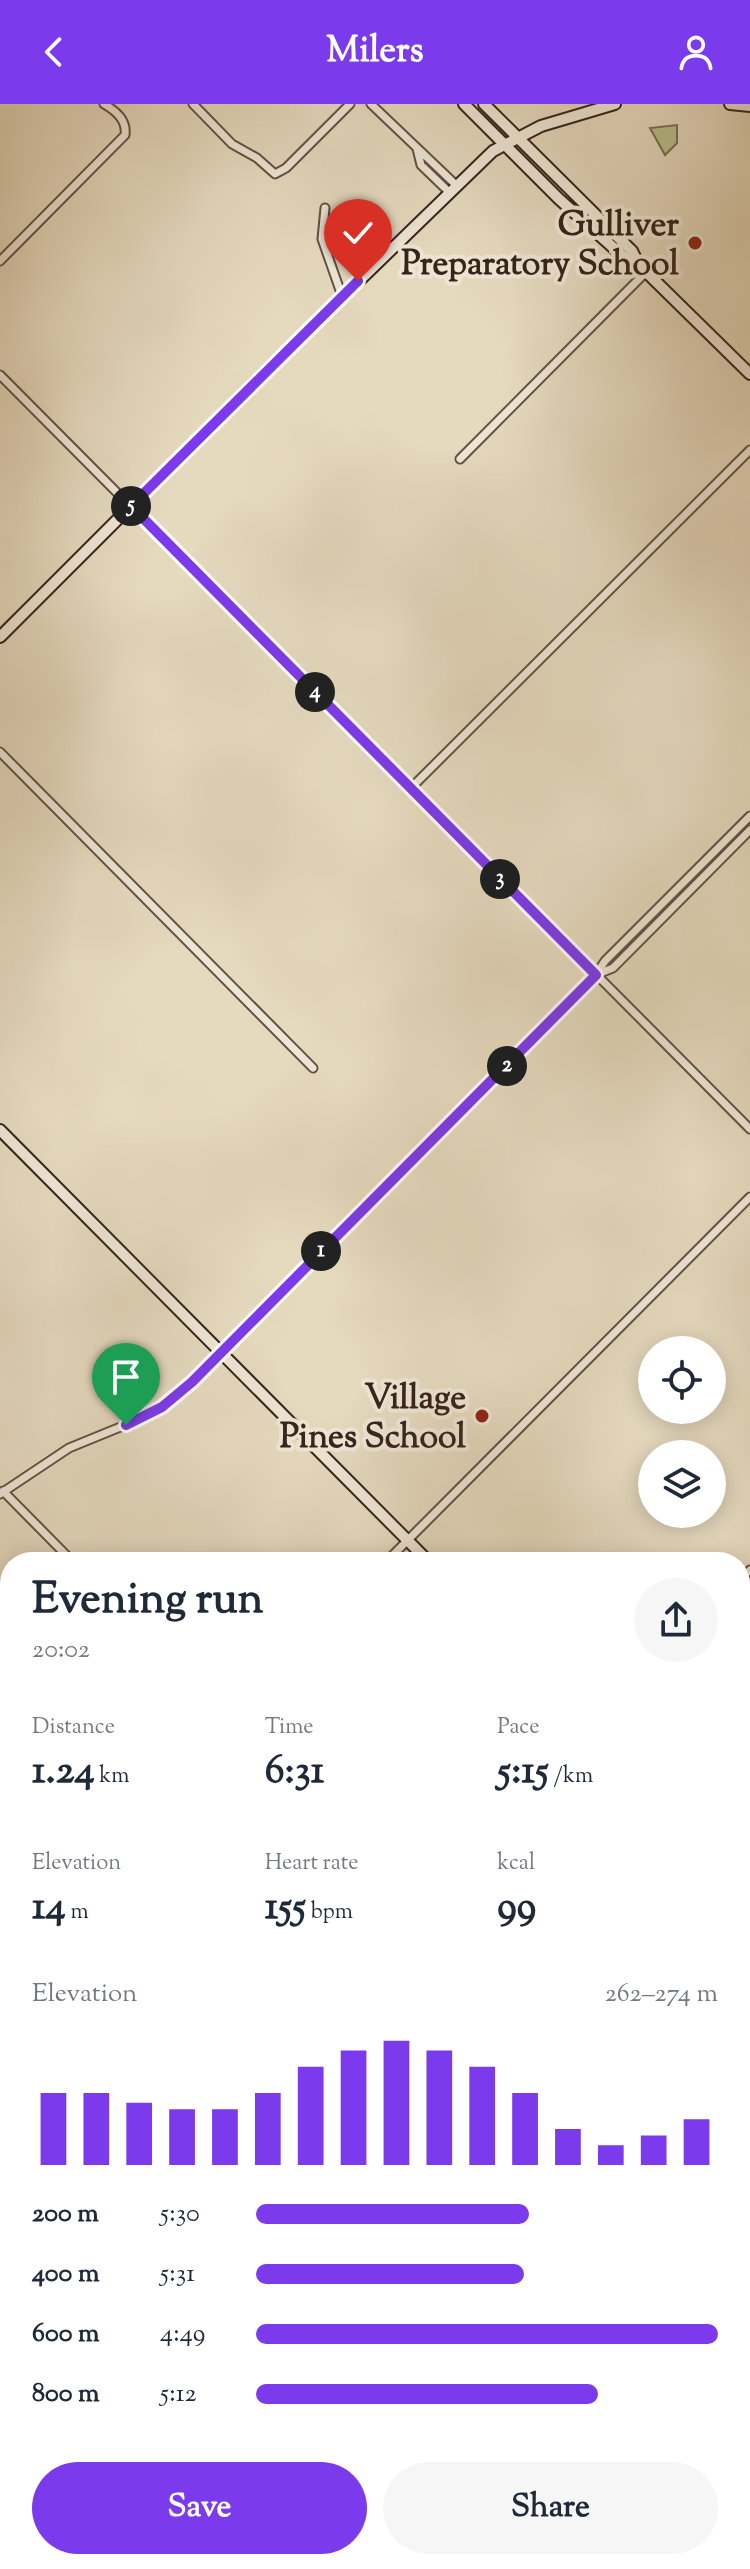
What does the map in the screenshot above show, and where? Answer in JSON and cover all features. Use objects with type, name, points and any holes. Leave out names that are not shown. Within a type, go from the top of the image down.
[{"type":"street","points":[[193,104],[232,144],[257,158],[272,173],[279,173],[350,104]]},
{"type":"street","points":[[371,104],[417,149],[421,165],[453,189]]},
{"type":"street","points":[[464,104],[573,212],[626,259],[643,269],[750,374]]},
{"type":"street","points":[[484,104],[632,251],[643,269]]},
{"type":"street","points":[[0,637],[342,296],[504,144],[561,120],[615,104]]},
{"type":"street","points":[[730,104],[749,107]]},
{"type":"street","points":[[0,261],[122,139],[125,125],[107,105]]},
{"type":"street","points":[[325,208],[322,239],[342,296]]},
{"type":"street","points":[[460,459],[643,269]]},
{"type":"street","points":[[0,375],[750,1129]]},
{"type":"street","points":[[411,788],[750,450]]},
{"type":"street","points":[[0,752],[313,1068]]},
{"type":"street","points":[[596,975],[613,968],[679,902],[749,824]]},
{"type":"street","points":[[63,1552],[1,1492],[69,1448],[126,1425],[178,1395],[596,975],[605,961],[672,894],[749,824]]},
{"type":"street","points":[[672,894],[679,902]]},
{"type":"street","points":[[0,1130],[419,1552]]},
{"type":"street","points":[[396,1552],[750,1197]]},
{"type":"green space","points":[[677,125],[677,143],[665,155],[650,128]]},
{"type":"place","name":"Gulliver Preparatory School","points":[[695,243]]},
{"type":"place","name":"Village Pines School","points":[[482,1416]]},
{"type":"route","points":[[126,1425],[162,1407],[192,1382],[596,975],[131,506],[358,281]]}]
